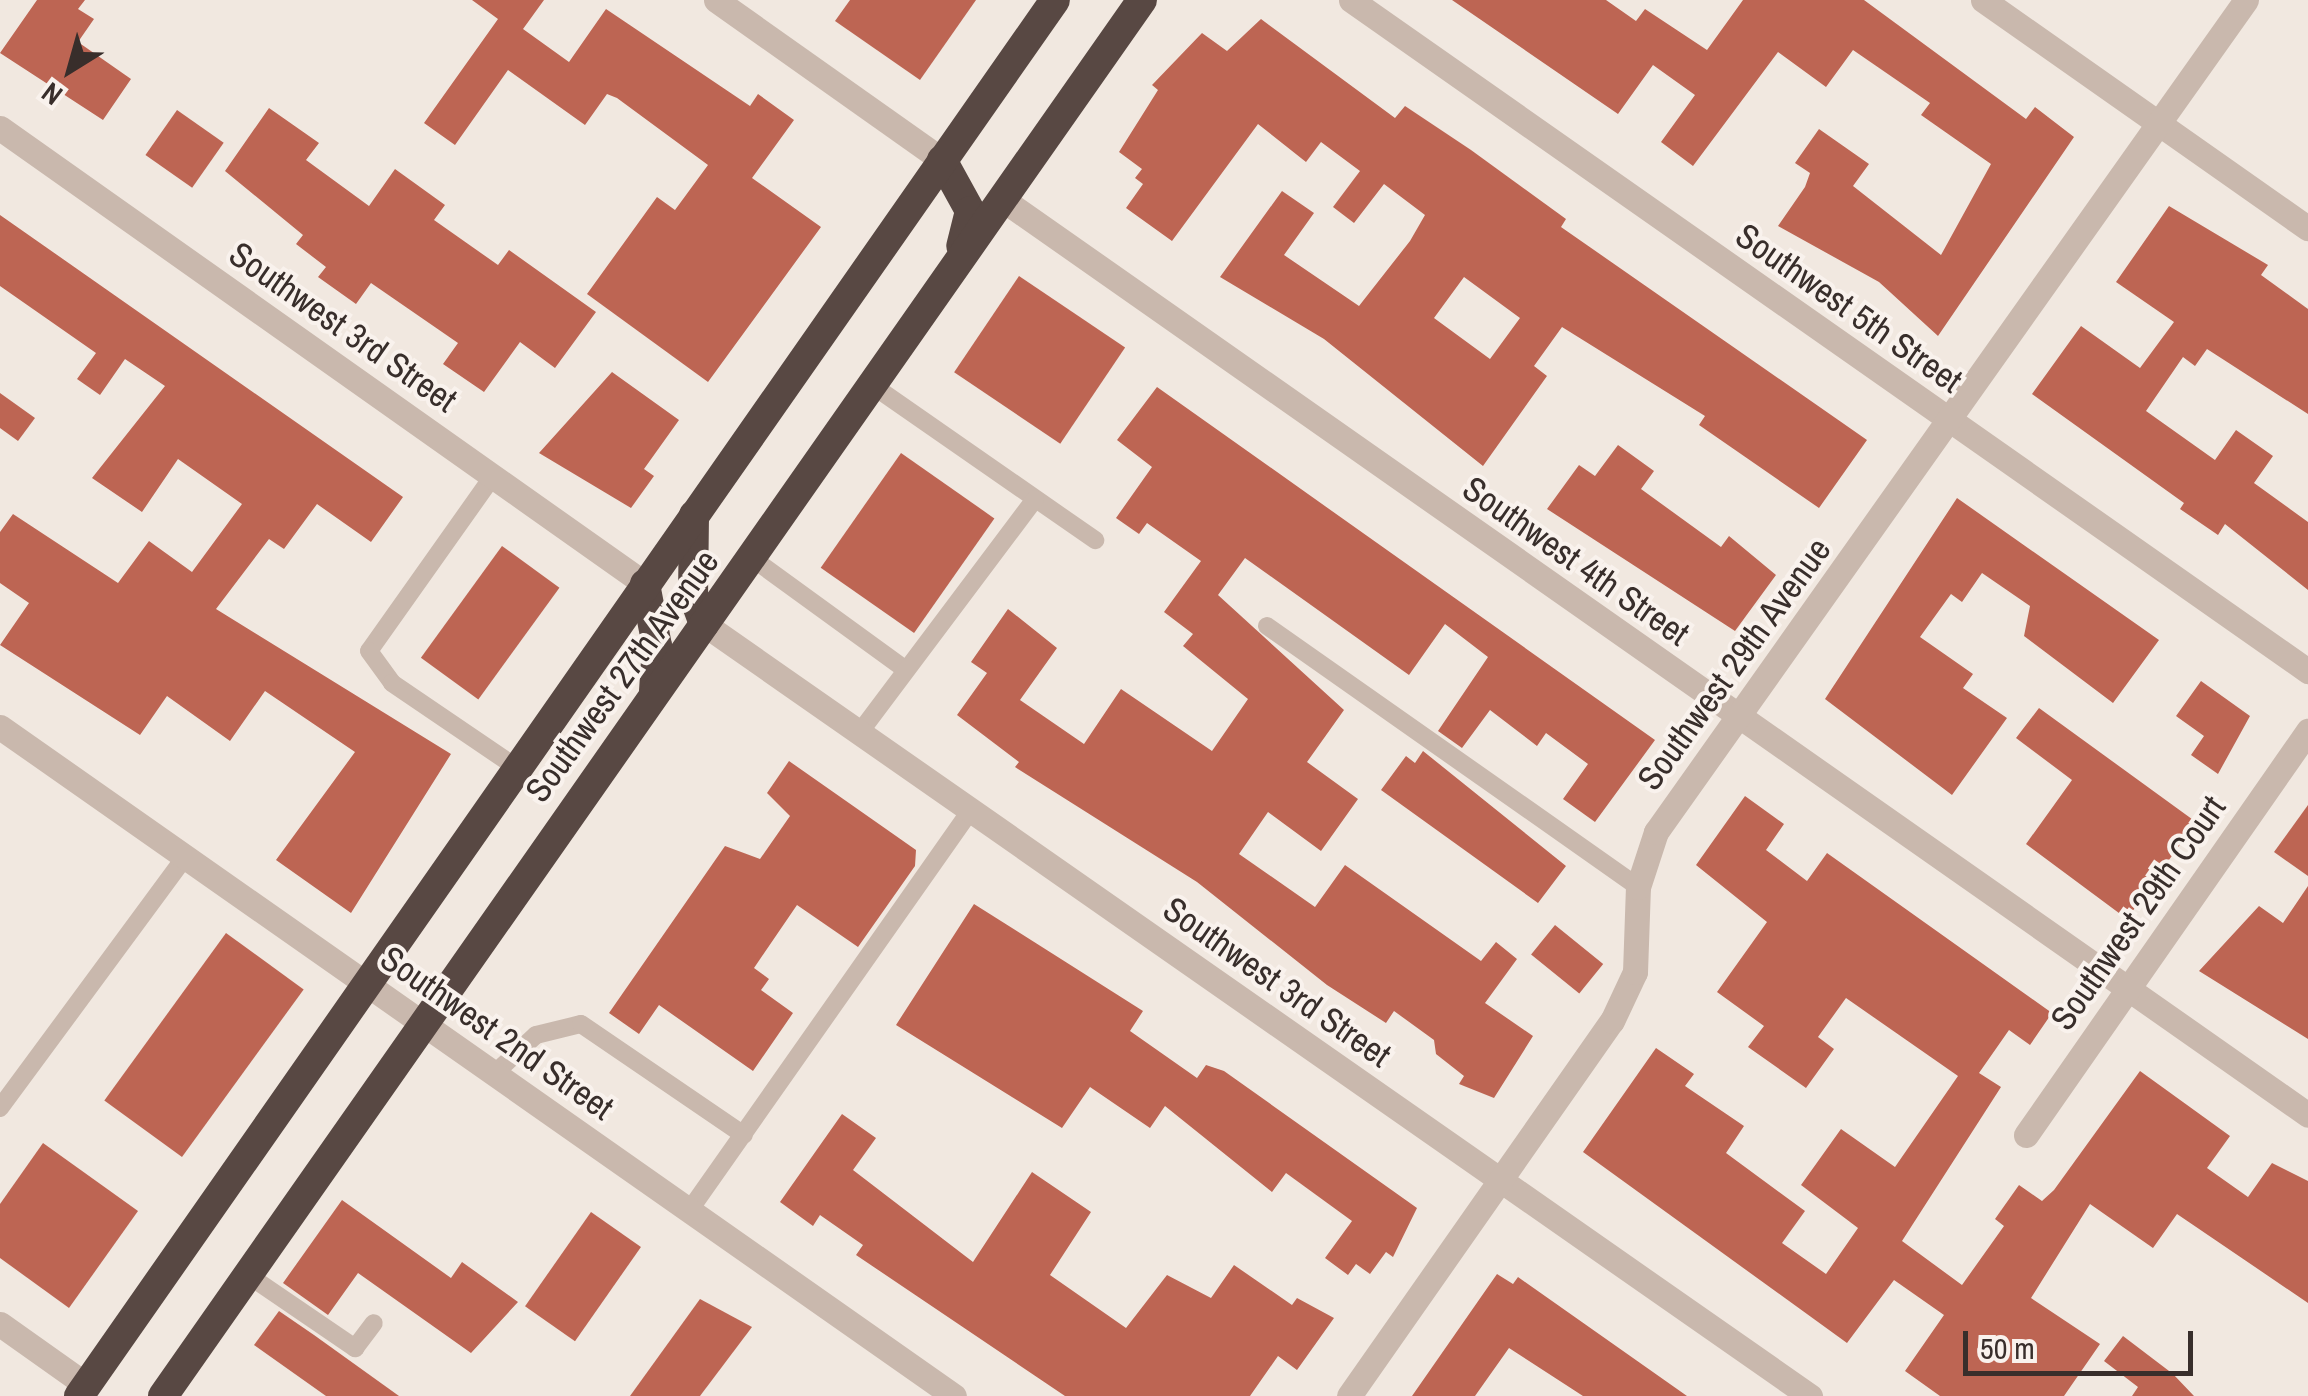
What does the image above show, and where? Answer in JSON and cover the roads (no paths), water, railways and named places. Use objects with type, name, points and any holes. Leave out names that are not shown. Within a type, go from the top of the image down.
[{"type":"highway","name":"Southwest 27th Avenue","points":[[82,1390],[1054,0]]},
{"type":"highway","name":"Southwest 27th Avenue","points":[[163,1396],[1142,0]]},
{"type":"highway","points":[[942,160],[970,211],[957,264]]},
{"type":"highway","points":[[694,515],[693,594],[704,624]]},
{"type":"highway","points":[[645,584],[655,612],[654,694]]},
{"type":"street","points":[[716,0],[942,160]]},
{"type":"street","name":"Southwest 5th Street","points":[[1351,0],[2308,671]]},
{"type":"street","points":[[1983,0],[2308,228]]},
{"type":"street","name":"Southwest 29th Avenue","points":[[1349,1396],[1625,998],[1640,944],[1638,887],[1656,832],[1950,423],[2246,0]]},
{"type":"street","name":"Southwest 3rd Street","points":[[0,128],[645,584]]},
{"type":"street","name":"Southwest 4th Street","points":[[1002,200],[2308,1114]]},
{"type":"street","name":"Southwest 3rd Street","points":[[704,624],[1810,1396]]},
{"type":"street","name":"Southwest 2nd Street","points":[[0,727],[954,1396]]},
{"type":"street","name":"Southwest 29th Court","points":[[2026,1135],[2308,731]]},
{"type":"street","points":[[0,1324],[82,1390]]},
{"type":"lane","points":[[872,385],[1095,540]]},
{"type":"lane","points":[[493,476],[375,634],[376,666],[517,768]]},
{"type":"lane","points":[[860,732],[1035,499]]},
{"type":"lane","points":[[752,558],[906,670]]},
{"type":"lane","points":[[1266,626],[1638,887]]},
{"type":"lane","points":[[688,1211],[972,810]]},
{"type":"lane","points":[[0,1108],[185,857]]},
{"type":"lane","points":[[494,1074],[536,1035],[582,1024],[744,1135]]},
{"type":"lane","points":[[248,1275],[355,1348],[374,1323]]}]
